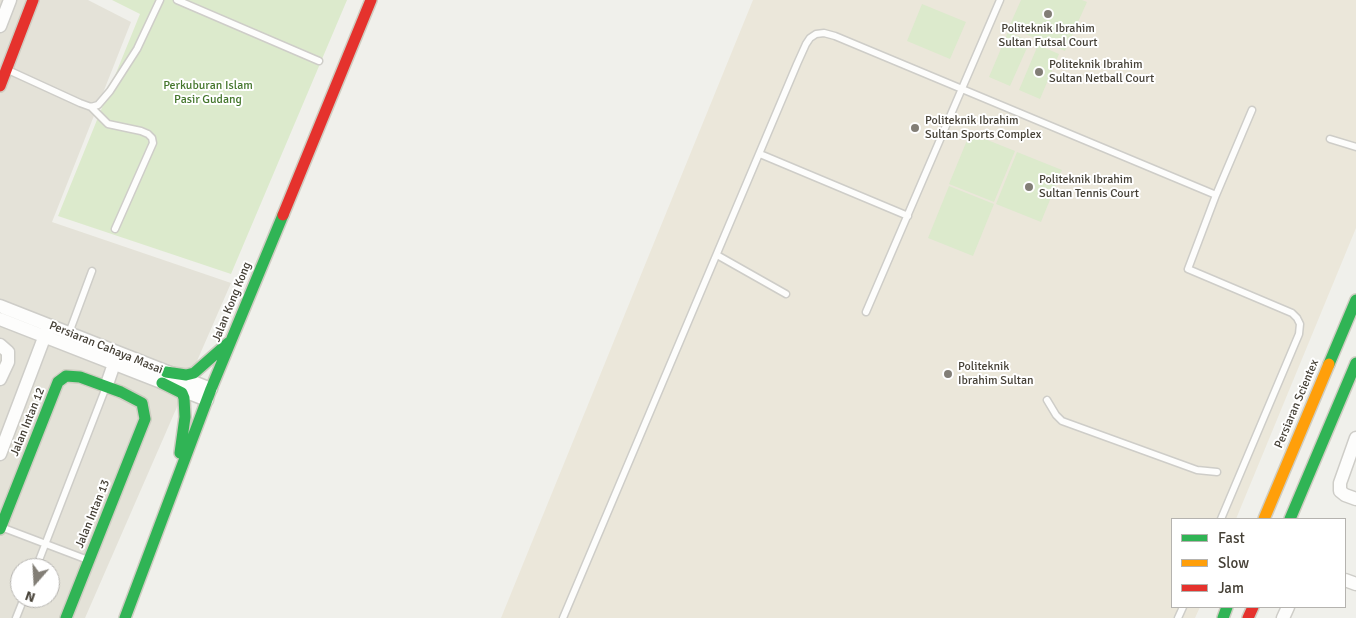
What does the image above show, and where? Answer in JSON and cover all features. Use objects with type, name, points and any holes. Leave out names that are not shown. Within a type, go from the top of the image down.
[{"type":"main road","points":[[0,86],[33,0]]},
{"type":"main road","name":"Jalan Kong Kong","points":[[125,618],[209,394],[371,0]]},
{"type":"main road","name":"Persiaran Scientex","points":[[1264,518],[1356,300]]},
{"type":"main road","points":[[164,377],[194,373],[231,341]]},
{"type":"main road","points":[[1290,518],[1356,362]]},
{"type":"main road","name":"Jalan Intan 12","points":[[0,528],[58,382],[66,376],[73,376],[106,387]]},
{"type":"main road","points":[[164,377],[182,393],[186,403],[177,482]]},
{"type":"main road","name":"Jalan Intan 13","points":[[66,618],[145,420],[142,403],[134,397],[106,387]]},
{"type":"street","points":[[0,26],[10,0]]},
{"type":"street","name":"Persiaran Cahaya Masai","points":[[0,306],[114,364],[164,377]]},
{"type":"street","name":"Persiaran Cahaya Masai","points":[[0,319],[47,331],[69,333],[164,377],[209,394]]},
{"type":"street","points":[[0,454],[5,424],[47,331]]},
{"type":"street","points":[[0,380],[8,362],[4,348]]},
{"type":"street","points":[[106,387],[114,364]]},
{"type":"street","points":[[1356,438],[1340,483],[1340,490],[1356,499]]},
{"type":"lane","points":[[91,107],[98,105],[110,91],[137,48],[160,0]]},
{"type":"lane","points":[[177,0],[318,61]]},
{"type":"lane","points":[[866,312],[1000,0]]},
{"type":"lane","points":[[563,618],[806,44],[816,34],[824,33],[835,36],[1216,194]]},
{"type":"lane","points":[[6,69],[80,104],[91,107],[108,124],[141,131],[152,138],[153,143],[115,229]]},
{"type":"lane","points":[[1221,518],[1300,334],[1300,324],[1292,313],[1188,269],[1216,194],[1252,110]]},
{"type":"lane","points":[[1330,139],[1356,147]]},
{"type":"lane","points":[[760,154],[908,216]]},
{"type":"lane","points":[[718,255],[786,294]]},
{"type":"lane","points":[[69,333],[92,271]]},
{"type":"lane","points":[[40,558],[106,387]]},
{"type":"lane","points":[[1047,400],[1062,421],[1197,470],[1217,472]]},
{"type":"lane","points":[[0,528],[89,561]]},
{"type":"shaded area","points":[[0,0],[88,0],[131,22],[52,222],[231,283],[85,618],[0,618]]},
{"type":"shaded area","name":"Politeknik Ibrahim Sultan","points":[[753,0],[1356,0],[1356,228],[1236,518],[1171,518],[1171,608],[1200,608],[1195,618],[501,618]]},
{"type":"green space","name":"Perkuburan Islam Pasir Gudang","points":[[112,0],[347,0],[231,274],[58,216],[140,14]]},
{"type":"green space","name":"Politeknik Ibrahim Sultan Futsal Court","points":[[1021,0],[1082,0],[1087,2],[1065,51],[1009,27]]},
{"type":"green space","points":[[922,4],[966,22],[950,59],[907,41]]},
{"type":"green space","name":"Politeknik Ibrahim Sultan Netball Court","points":[[1008,32],[1030,41],[1010,86],[989,77]]},
{"type":"green space","name":"Politeknik Ibrahim Sultan Netball Court","points":[[1038,45],[1059,54],[1040,99],[1019,90]]},
{"type":"green space","name":"Politeknik Ibrahim Sultan Tennis Court","points":[[970,133],[1015,151],[994,202],[949,184]]},
{"type":"green space","name":"Politeknik Ibrahim Sultan Tennis Court","points":[[1017,152],[1062,170],[1041,222],[996,204]]},
{"type":"green space","points":[[949,186],[994,204],[973,256],[928,238]]},
{"type":"traffic: fast","points":[[125,618],[211,389],[283,215]]},
{"type":"traffic: fast","points":[[1329,364],[1356,300]]},
{"type":"traffic: fast","points":[[166,372],[186,375],[194,373],[228,343]]},
{"type":"traffic: fast","points":[[1290,518],[1356,363]]},
{"type":"traffic: fast","points":[[0,529],[58,382],[66,376],[80,377],[121,392],[142,403],[145,419],[66,618]]},
{"type":"traffic: fast","points":[[162,383],[182,393],[184,398],[185,417],[180,453]]},
{"type":"traffic: fast","points":[[1223,618],[1227,608]]},
{"type":"traffic: slow","points":[[1264,518],[1329,364]]},
{"type":"traffic: jam","points":[[0,86],[33,0]]},
{"type":"traffic: jam","points":[[283,215],[371,0]]},
{"type":"traffic: jam","points":[[1248,618],[1253,608]]},
{"type":"place","name":"Politeknik Ibrahim Sultan Futsal Court","points":[[1048,14]]},
{"type":"place","name":"Politeknik Ibrahim Sultan Netball Court","points":[[1039,72]]},
{"type":"place","name":"Politeknik Ibrahim Sultan Sports Complex","points":[[915,128]]},
{"type":"place","name":"Politeknik Ibrahim Sultan Tennis Court","points":[[1029,187]]},
{"type":"place","name":"Politeknik Ibrahim Sultan","points":[[948,374]]}]
